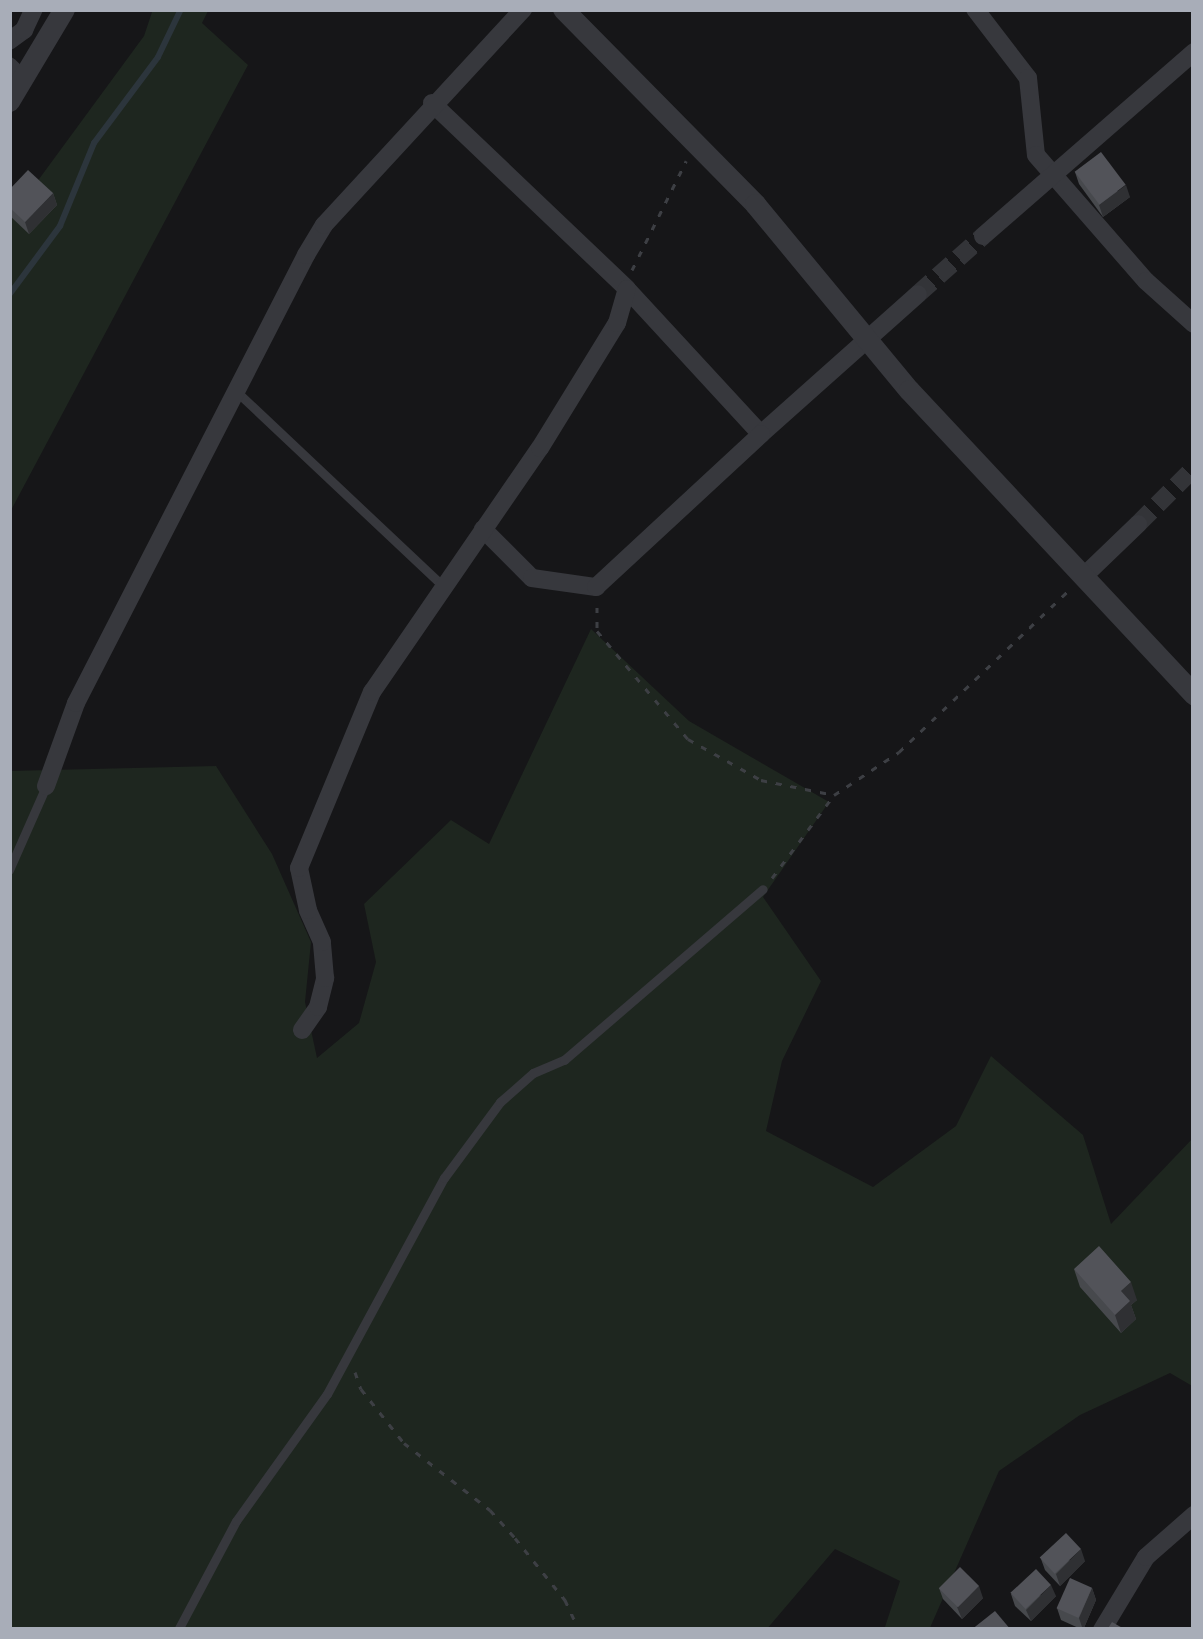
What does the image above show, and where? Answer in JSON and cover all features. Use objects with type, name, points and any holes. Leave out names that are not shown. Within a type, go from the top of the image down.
[{"type":"street","points":[[9,41],[24,30],[34,9]]},
{"type":"street","points":[[9,101],[15,73],[64,9]]},
{"type":"street","points":[[46,786],[76,703],[233,388],[324,225],[523,9]]},
{"type":"street","points":[[563,9],[773,224],[866,340],[1194,695]]},
{"type":"street","points":[[975,9],[1028,78],[1034,103],[1030,142],[1052,175],[1146,281],[1194,324]]},
{"type":"street","points":[[983,236],[1194,52]]},
{"type":"street","points":[[432,103],[627,290],[761,434]]},
{"type":"street","points":[[302,1030],[318,1007],[325,979],[322,942],[308,910],[299,868],[373,692],[617,323],[627,290]]},
{"type":"street","points":[[483,529],[532,578],[596,587],[918,294]]},
{"type":"street","points":[[1084,576],[1138,524]]},
{"type":"street","points":[[1102,1630],[1146,1557],[1194,1514]]},
{"type":"lane","points":[[233,388],[444,587]]},
{"type":"lane","points":[[9,870],[46,786]]},
{"type":"lane","points":[[178,1630],[236,1521],[327,1394],[444,1178],[500,1102],[533,1073],[565,1060],[763,889]]},
{"type":"path","points":[[627,290],[695,143]]},
{"type":"path","points":[[763,889],[834,795],[899,752],[1084,576]]},
{"type":"path","points":[[596,587],[597,631],[626,659],[642,689],[688,739],[761,780],[834,795]]},
{"type":"path","points":[[348,1353],[361,1389],[404,1443],[490,1510],[565,1600],[579,1630]]},
{"type":"shaded area","points":[[153,9],[209,9],[202,23],[248,65],[9,514],[9,220],[144,36]]},
{"type":"shaded area","points":[[591,629],[689,721],[829,802],[763,897],[821,981],[782,1061],[766,1131],[873,1187],[956,1126],[991,1056],[1083,1135],[1111,1224],[1194,1137],[1194,1387],[1170,1373],[1080,1415],[999,1471],[929,1630],[884,1630],[900,1581],[835,1549],[766,1630],[9,1630],[9,771],[216,766],[272,854],[311,942],[305,1002],[317,1058],[359,1023],[376,962],[364,904],[451,820],[489,844]]},
{"type":"building","points":[[1101,152],[1126,185],[1099,205],[1075,172]]},
{"type":"building","points":[[28,170],[53,193],[25,222],[9,207],[9,190]]},
{"type":"building","points":[[1099,1246],[1131,1282],[1121,1291],[1130,1301],[1115,1315],[1074,1269]]},
{"type":"building","points":[[1066,1533],[1081,1549],[1055,1574],[1040,1558]]},
{"type":"building","points":[[960,1567],[979,1586],[958,1607],[939,1588]]},
{"type":"building","points":[[1036,1569],[1051,1585],[1025,1609],[1010,1593]]},
{"type":"building","points":[[1070,1578],[1092,1588],[1079,1618],[1057,1608]]},
{"type":"building","points":[[995,1611],[1011,1630],[971,1630]]},
{"type":"waterway","points":[[9,295],[60,226],[94,143],[158,57],[181,9]]},
{"type":"tunnel","points":[[918,294],[983,236]]},
{"type":"tunnel","points":[[1138,524],[1194,468]]}]
